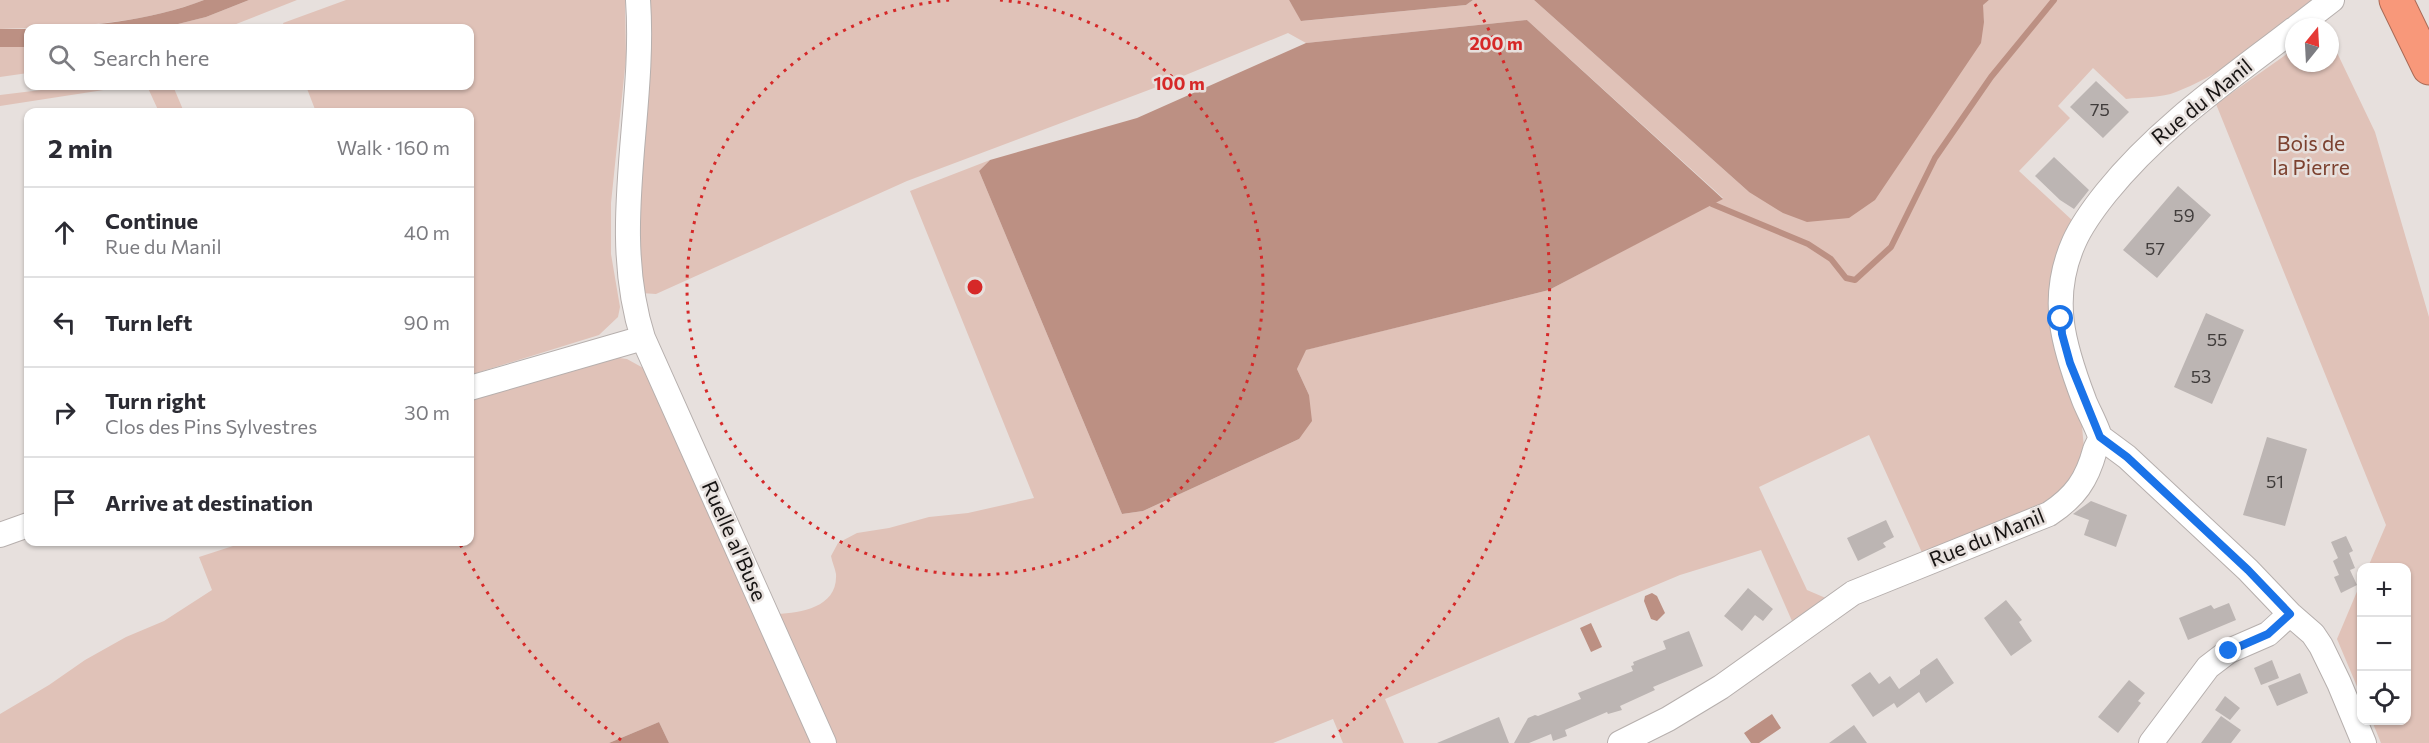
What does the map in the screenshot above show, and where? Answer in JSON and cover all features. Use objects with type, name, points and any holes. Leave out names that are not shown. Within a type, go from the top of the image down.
[{"type":"highway","points":[[2396,0],[2429,68]]},
{"type":"street","name":"Ruelle al'Buse","points":[[638,0],[640,59],[628,254],[634,308],[643,338],[824,743]]},
{"type":"street","name":"Rue du Manil","points":[[2308,18],[2332,0]]},
{"type":"street","name":"Rue du Manil","points":[[1620,743],[1668,719],[1720,687],[1853,593],[2029,522],[2062,505],[2074,494],[2086,478],[2100,437],[2070,363],[2062,334],[2062,286],[2066,262],[2073,242],[2092,211],[2146,148],[2170,125],[2285,36]]},
{"type":"street","points":[[474,387],[643,338]]},
{"type":"street","points":[[2100,437],[2127,457],[2313,634],[2321,646],[2364,743]]},
{"type":"street","points":[[0,535],[24,526]]},
{"type":"street","points":[[2151,743],[2208,667],[2229,651],[2268,634],[2290,614]]},
{"type":"green space","points":[[0,0],[204,0],[155,15],[129,20],[95,24],[24,24],[24,28],[0,29]]},
{"type":"green space","points":[[249,0],[297,0],[236,24],[178,24],[206,17]]},
{"type":"green space","points":[[346,0],[625,0],[626,58],[611,203],[611,254],[620,307],[618,317],[599,335],[474,374],[474,108],[314,108],[308,90],[474,90],[474,24],[283,23]]},
{"type":"green space","points":[[647,0],[1289,0],[1302,21],[1466,5],[1473,0],[1534,0],[1749,192],[1984,22],[1982,5],[1989,0],[2319,0],[2295,18],[2285,18],[2285,25],[2232,63],[2195,84],[2170,94],[2126,99],[2093,68],[2058,106],[2070,118],[2019,171],[2073,221],[2057,263],[2081,414],[2084,449],[2078,471],[2059,494],[2036,509],[1924,557],[1869,435],[1759,487],[1807,590],[1828,599],[1792,621],[1761,550],[1680,575],[1385,699],[1404,743],[1343,743],[1333,719],[1273,743],[836,743],[777,614],[807,610],[825,601],[835,585],[836,574],[831,556],[838,543],[857,533],[889,528],[929,517],[968,513],[1034,498],[910,191],[990,160],[979,171],[1122,514],[1143,511],[1299,439],[1309,395],[1297,369],[1305,350],[1549,290],[1723,198],[1527,20],[1306,43],[1288,33],[1154,88],[907,181],[656,294],[641,293],[634,254]]},
{"type":"green space","points":[[0,47],[24,47],[24,74],[0,77]]},
{"type":"green space","name":"Bois de la Pierre","points":[[2285,55],[2285,72],[2339,72],[2339,57],[2375,132],[2429,317],[2429,743],[2381,743],[2374,725],[2411,725],[2411,563],[2370,563],[2386,525],[2216,104]]},
{"type":"green space","points":[[41,90],[104,90],[0,106],[0,95]]},
{"type":"green space","points":[[149,90],[175,90],[182,108],[157,108]]},
{"type":"green space","points":[[604,356],[627,359],[645,369],[815,743],[669,743],[659,722],[609,743],[0,743],[0,714],[85,660],[126,637],[164,621],[212,590],[199,557],[233,546],[474,546],[474,397]]},
{"type":"green space","points":[[2357,592],[2357,686],[2337,639]]},
{"type":"shaded area","points":[[204,0],[249,0],[206,17],[178,24],[96,24],[141,18]]},
{"type":"shaded area","points":[[1289,0],[1473,0],[1466,5],[1301,21]]},
{"type":"shaded area","points":[[1534,0],[1989,0],[1983,5],[1984,22],[1981,43],[1875,200],[1849,218],[1807,222],[1783,213],[1749,192]]},
{"type":"shaded area","points":[[1527,20],[1723,199],[1549,290],[1306,350],[1297,369],[1309,395],[1312,421],[1299,439],[1143,511],[1122,514],[979,171],[990,160],[1137,118],[1306,43]]},
{"type":"shaded area","points":[[0,29],[24,29],[24,47],[0,47]]},
{"type":"shaded area","points":[[1652,593],[1657,596],[1665,613],[1657,621],[1651,619],[1644,601],[1645,596]]},
{"type":"shaded area","points":[[1591,623],[1602,647],[1591,652],[1580,628]]},
{"type":"shaded area","points":[[1772,714],[1781,728],[1759,743],[1751,743],[1744,733]]},
{"type":"shaded area","points":[[659,722],[669,743],[609,743]]},
{"type":"building","points":[[2096,81],[2129,112],[2103,138],[2070,107]]},
{"type":"building","points":[[2054,157],[2089,190],[2074,209],[2060,200],[2035,176]]},
{"type":"building","points":[[2178,186],[2211,215],[2157,278],[2123,250]]},
{"type":"building","points":[[2206,313],[2244,330],[2212,404],[2174,387]]},
{"type":"building","points":[[2267,437],[2307,449],[2285,526],[2243,515]]},
{"type":"building","points":[[2091,501],[2127,515],[2116,547],[2084,535],[2089,520],[2073,514]]},
{"type":"building","points":[[1886,520],[1894,537],[1883,543],[1886,547],[1858,561],[1847,538]]},
{"type":"building","points":[[2346,536],[2353,551],[2349,553],[2355,568],[2350,570],[2357,585],[2341,593],[2334,577],[2339,575],[2333,561],[2338,558],[2331,542]]},
{"type":"building","points":[[1748,588],[1773,609],[1763,621],[1755,615],[1742,631],[1724,616]]},
{"type":"building","points":[[2006,600],[2022,620],[2019,622],[2032,641],[2011,656],[1984,618]]},
{"type":"building","points":[[2229,603],[2236,620],[2188,640],[2179,618],[2211,605],[2214,609]]},
{"type":"building","points":[[1689,631],[1703,666],[1653,687],[1655,690],[1620,706],[1622,710],[1608,714],[1607,712],[1565,730],[1567,736],[1553,741],[1551,734],[1529,743],[1514,743],[1528,718],[1581,699],[1578,693],[1633,671],[1631,666],[1634,665],[1633,662],[1666,649],[1663,641]]},
{"type":"building","points":[[1937,658],[1954,683],[1926,703],[1919,692],[1897,708],[1894,703],[1873,717],[1851,685],[1870,672],[1879,684],[1890,676],[1899,689]]},
{"type":"building","points":[[2272,660],[2279,678],[2261,685],[2254,668]]},
{"type":"building","points":[[2300,673],[2308,693],[2277,706],[2268,686]]},
{"type":"building","points":[[2129,680],[2145,693],[2138,701],[2141,703],[2118,733],[2098,717]]},
{"type":"building","points":[[2225,696],[2240,708],[2230,720],[2215,710]]},
{"type":"building","points":[[2221,716],[2241,730],[2231,743],[2201,743]]},
{"type":"building","points":[[1499,717],[1509,743],[1437,743]]},
{"type":"building","points":[[1854,725],[1867,743],[1829,743]]},
{"type":"waterway","points":[[1712,204],[1808,244],[1831,259],[1846,278],[1855,280],[1891,247],[1935,158],[1991,77],[2054,0]]},
{"type":"route","points":[[2061,319],[2062,334],[2070,363],[2100,437],[2127,457],[2248,570],[2290,614],[2268,634],[2229,651]]}]
